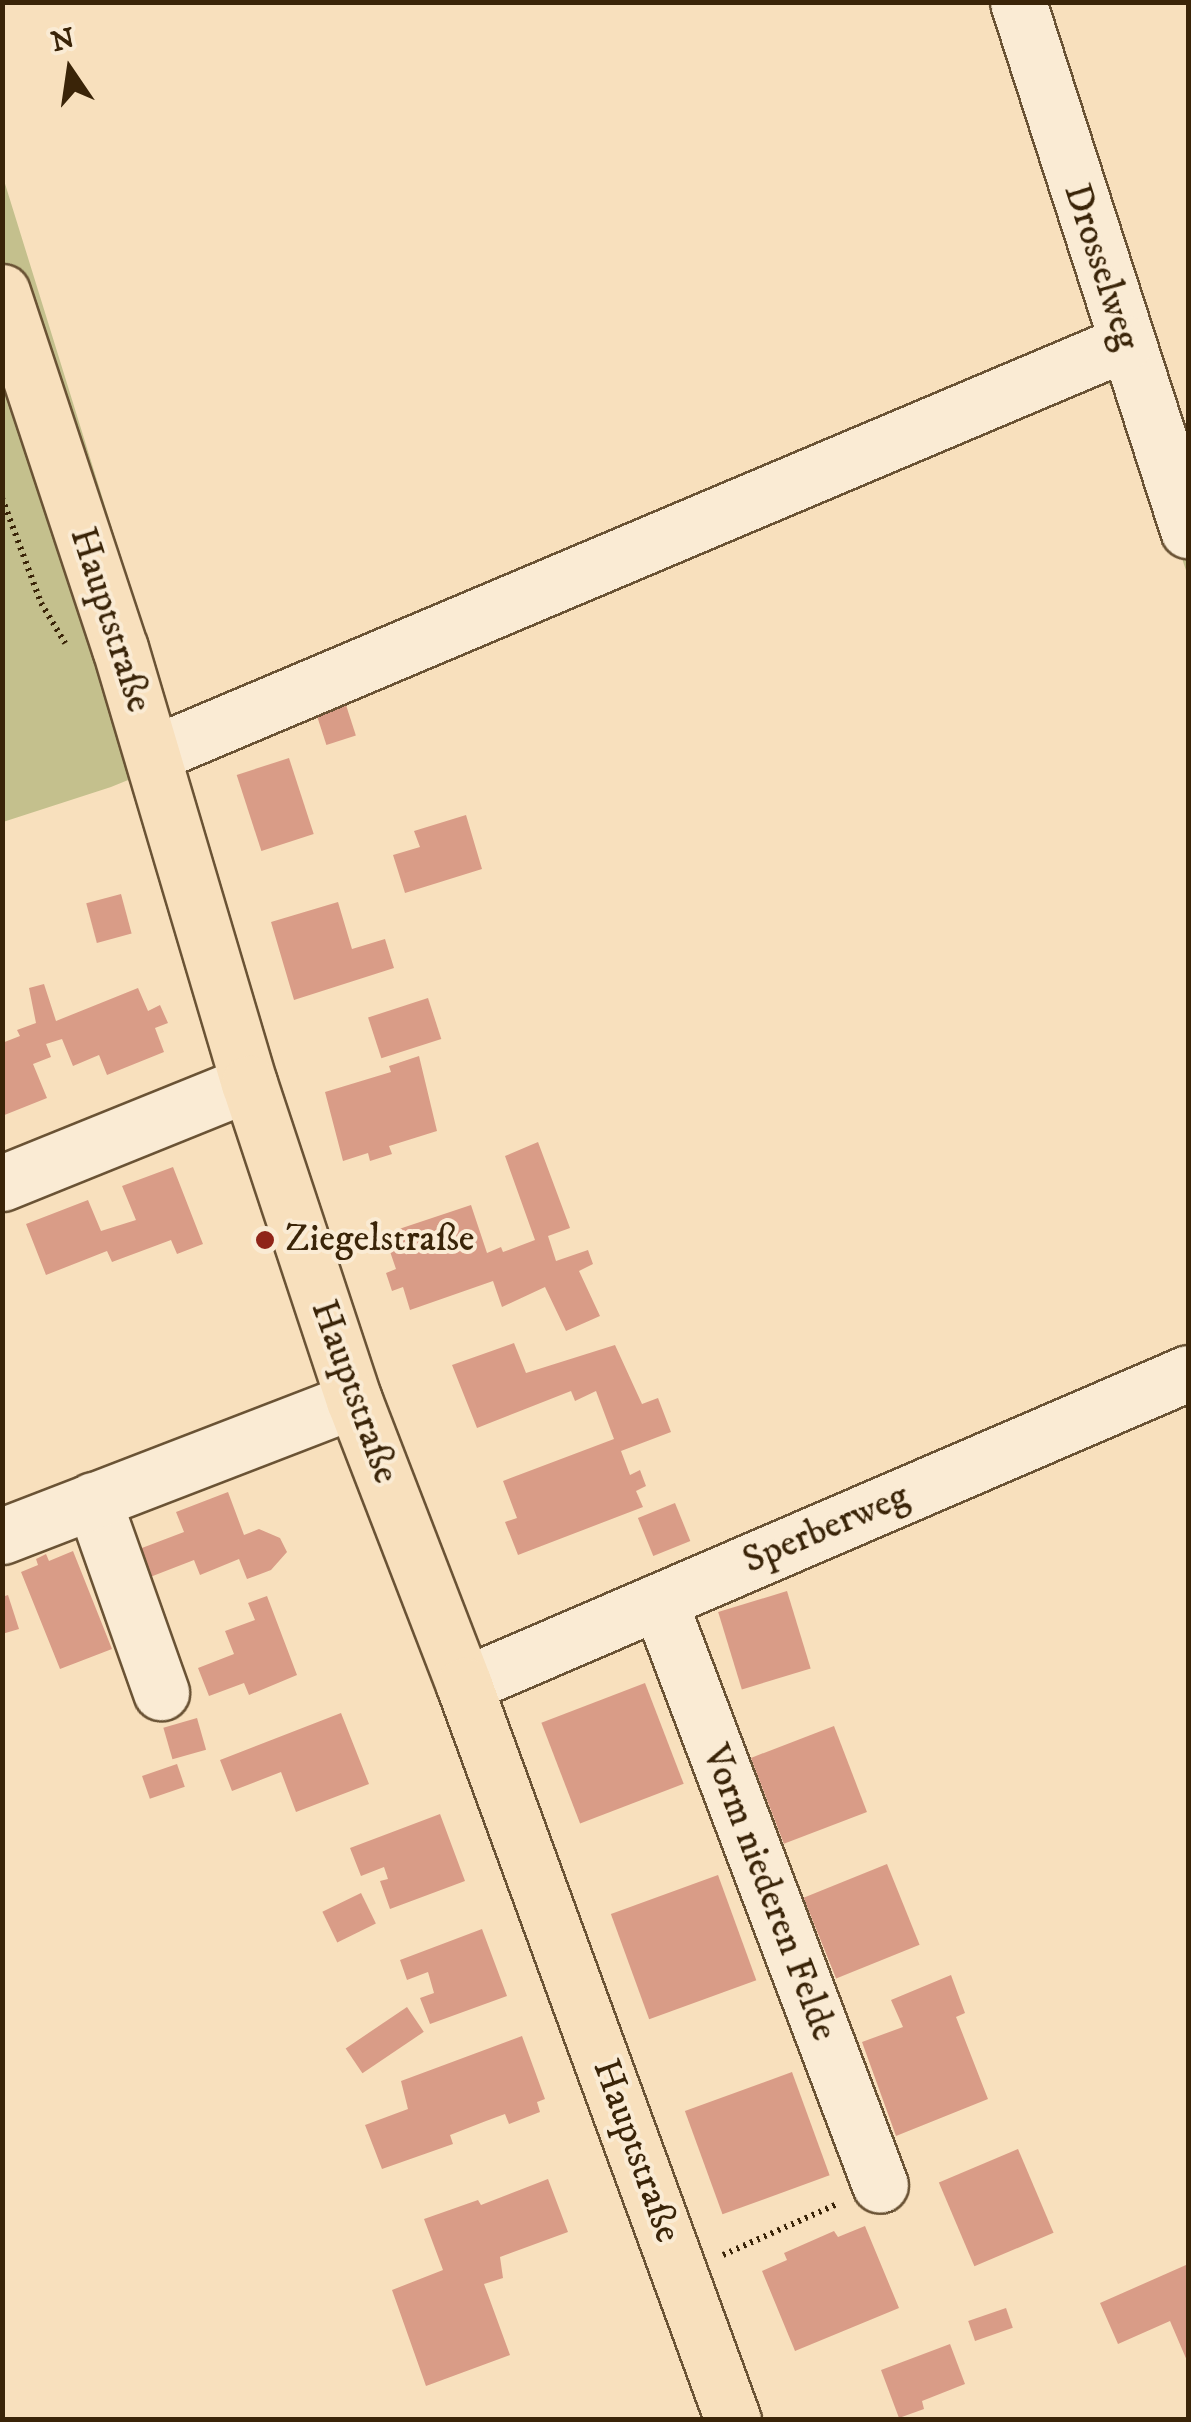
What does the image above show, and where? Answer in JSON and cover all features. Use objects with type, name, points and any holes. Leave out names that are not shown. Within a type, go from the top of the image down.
[{"type":"main road","name":"Hauptstraße","points":[[2,292],[153,754],[250,1083],[354,1400],[464,1685],[733,2420]]},
{"type":"street","name":"Drosselweg","points":[[1018,2],[1188,530]]},
{"type":"street","points":[[153,754],[1125,343]]},
{"type":"street","points":[[2,1183],[250,1083]]},
{"type":"street","name":"Sperberweg","points":[[464,1685],[1188,1373]]},
{"type":"street","points":[[2,1536],[354,1400]]},
{"type":"street","points":[[93,1500],[161,1692]]},
{"type":"street","name":"Vorm niederen Felde","points":[[659,1601],[880,2185]]},
{"type":"path","points":[[681,2274],[880,2185]]},
{"type":"shaded area","points":[[1046,3],[1188,433],[1188,576],[1124,391],[1089,376],[354,688],[111,787],[3,822],[2,174],[154,664],[171,714],[182,718],[1085,335],[1094,319]]},
{"type":"building","points":[[346,705],[356,735],[326,745],[317,715]]},
{"type":"building","points":[[289,758],[314,834],[261,851],[237,775]]},
{"type":"building","points":[[466,815],[482,869],[405,893],[393,855],[420,847],[414,831]]},
{"type":"building","points":[[121,894],[132,934],[97,943],[86,903]]},
{"type":"building","points":[[338,902],[352,949],[385,939],[394,968],[294,1000],[271,922]]},
{"type":"building","points":[[44,984],[56,1021],[138,988],[148,1011],[160,1005],[168,1023],[155,1028],[164,1052],[107,1075],[99,1055],[73,1066],[62,1039],[46,1044],[51,1057],[33,1064],[47,1098],[2,1116],[2,1043],[20,1036],[17,1030],[36,1023],[29,988]]},
{"type":"building","points":[[428,998],[441,1039],[381,1058],[368,1017]]},
{"type":"building","points":[[419,1056],[437,1131],[389,1146],[392,1154],[370,1161],[368,1153],[343,1161],[325,1092],[391,1072],[389,1066]]},
{"type":"building","points":[[538,1142],[570,1228],[548,1236],[556,1261],[588,1250],[593,1264],[579,1271],[600,1316],[566,1331],[545,1287],[502,1307],[493,1281],[410,1310],[403,1287],[392,1291],[386,1273],[396,1269],[384,1234],[471,1205],[487,1253],[501,1247],[503,1252],[535,1240],[505,1156]]},
{"type":"building","points":[[173,1167],[203,1244],[177,1254],[171,1240],[112,1262],[107,1251],[46,1275],[26,1224],[88,1200],[101,1231],[136,1220],[122,1186]]},
{"type":"building","points":[[514,1343],[526,1373],[615,1345],[642,1404],[658,1398],[671,1432],[621,1451],[630,1475],[640,1470],[646,1486],[636,1491],[643,1507],[518,1555],[505,1522],[517,1518],[503,1481],[614,1439],[596,1391],[575,1401],[571,1391],[477,1428],[452,1365]]},
{"type":"building","points":[[228,1492],[244,1535],[259,1529],[280,1538],[287,1552],[271,1570],[247,1579],[239,1559],[200,1575],[194,1560],[145,1579],[134,1551],[184,1532],[176,1512]]},
{"type":"building","points":[[675,1503],[690,1541],[653,1556],[638,1518]]},
{"type":"building","points":[[73,1551],[112,1649],[60,1669],[21,1572],[38,1565],[36,1559],[46,1554],[49,1561]]},
{"type":"building","points":[[787,1591],[811,1668],[742,1690],[718,1612]]},
{"type":"building","points":[[8,1595],[19,1629],[2,1634],[2,1597]]},
{"type":"building","points":[[267,1596],[297,1675],[249,1695],[244,1683],[209,1696],[198,1668],[234,1654],[225,1631],[255,1620],[248,1603]]},
{"type":"building","points":[[645,1683],[684,1784],[580,1824],[541,1723]]},
{"type":"building","points":[[341,1713],[369,1784],[296,1812],[281,1772],[232,1791],[220,1760]]},
{"type":"building","points":[[197,1718],[206,1750],[172,1759],[163,1728]]},
{"type":"building","points":[[834,1726],[867,1812],[784,1844],[751,1758]]},
{"type":"building","points":[[177,1764],[185,1787],[150,1799],[142,1776]]},
{"type":"building","points":[[440,1814],[465,1881],[390,1909],[380,1881],[388,1879],[384,1867],[361,1876],[350,1848]]},
{"type":"building","points":[[887,1864],[920,1945],[836,1978],[804,1898]]},
{"type":"building","points":[[718,1875],[756,1980],[649,2019],[611,1914]]},
{"type":"building","points":[[361,1893],[376,1924],[337,1942],[322,1912]]},
{"type":"building","points":[[482,1929],[507,1996],[430,2024],[420,1998],[434,1993],[428,1972],[407,1980],[400,1960]]},
{"type":"building","points":[[951,1975],[965,2013],[956,2017],[988,2099],[896,2136],[862,2042],[903,2027],[891,2000]]},
{"type":"building","points":[[407,2007],[424,2032],[362,2073],[346,2048]]},
{"type":"building","points":[[522,2036],[545,2099],[537,2102],[540,2112],[509,2124],[505,2114],[450,2135],[453,2144],[382,2169],[365,2125],[408,2109],[401,2081]]},
{"type":"building","points":[[792,2072],[830,2175],[722,2214],[685,2111]]},
{"type":"building","points":[[1018,2149],[1054,2233],[974,2266],[939,2183]]},
{"type":"building","points":[[548,2179],[568,2232],[500,2257],[503,2278],[484,2284],[510,2355],[426,2386],[392,2290],[443,2270],[424,2219],[478,2200],[481,2205]]},
{"type":"building","points":[[865,2226],[899,2308],[795,2351],[762,2271],[787,2260],[784,2253],[834,2231],[838,2237]]},
{"type":"building","points":[[1186,2265],[1188,2363],[1170,2321],[1118,2344],[1100,2303]]},
{"type":"building","points":[[1006,2308],[1013,2328],[975,2341],[968,2321]]},
{"type":"building","points":[[950,2344],[965,2384],[922,2401],[924,2409],[899,2418],[881,2370]]},
{"type":"place","name":"Ziegelstraße","points":[[265,1240]]}]
